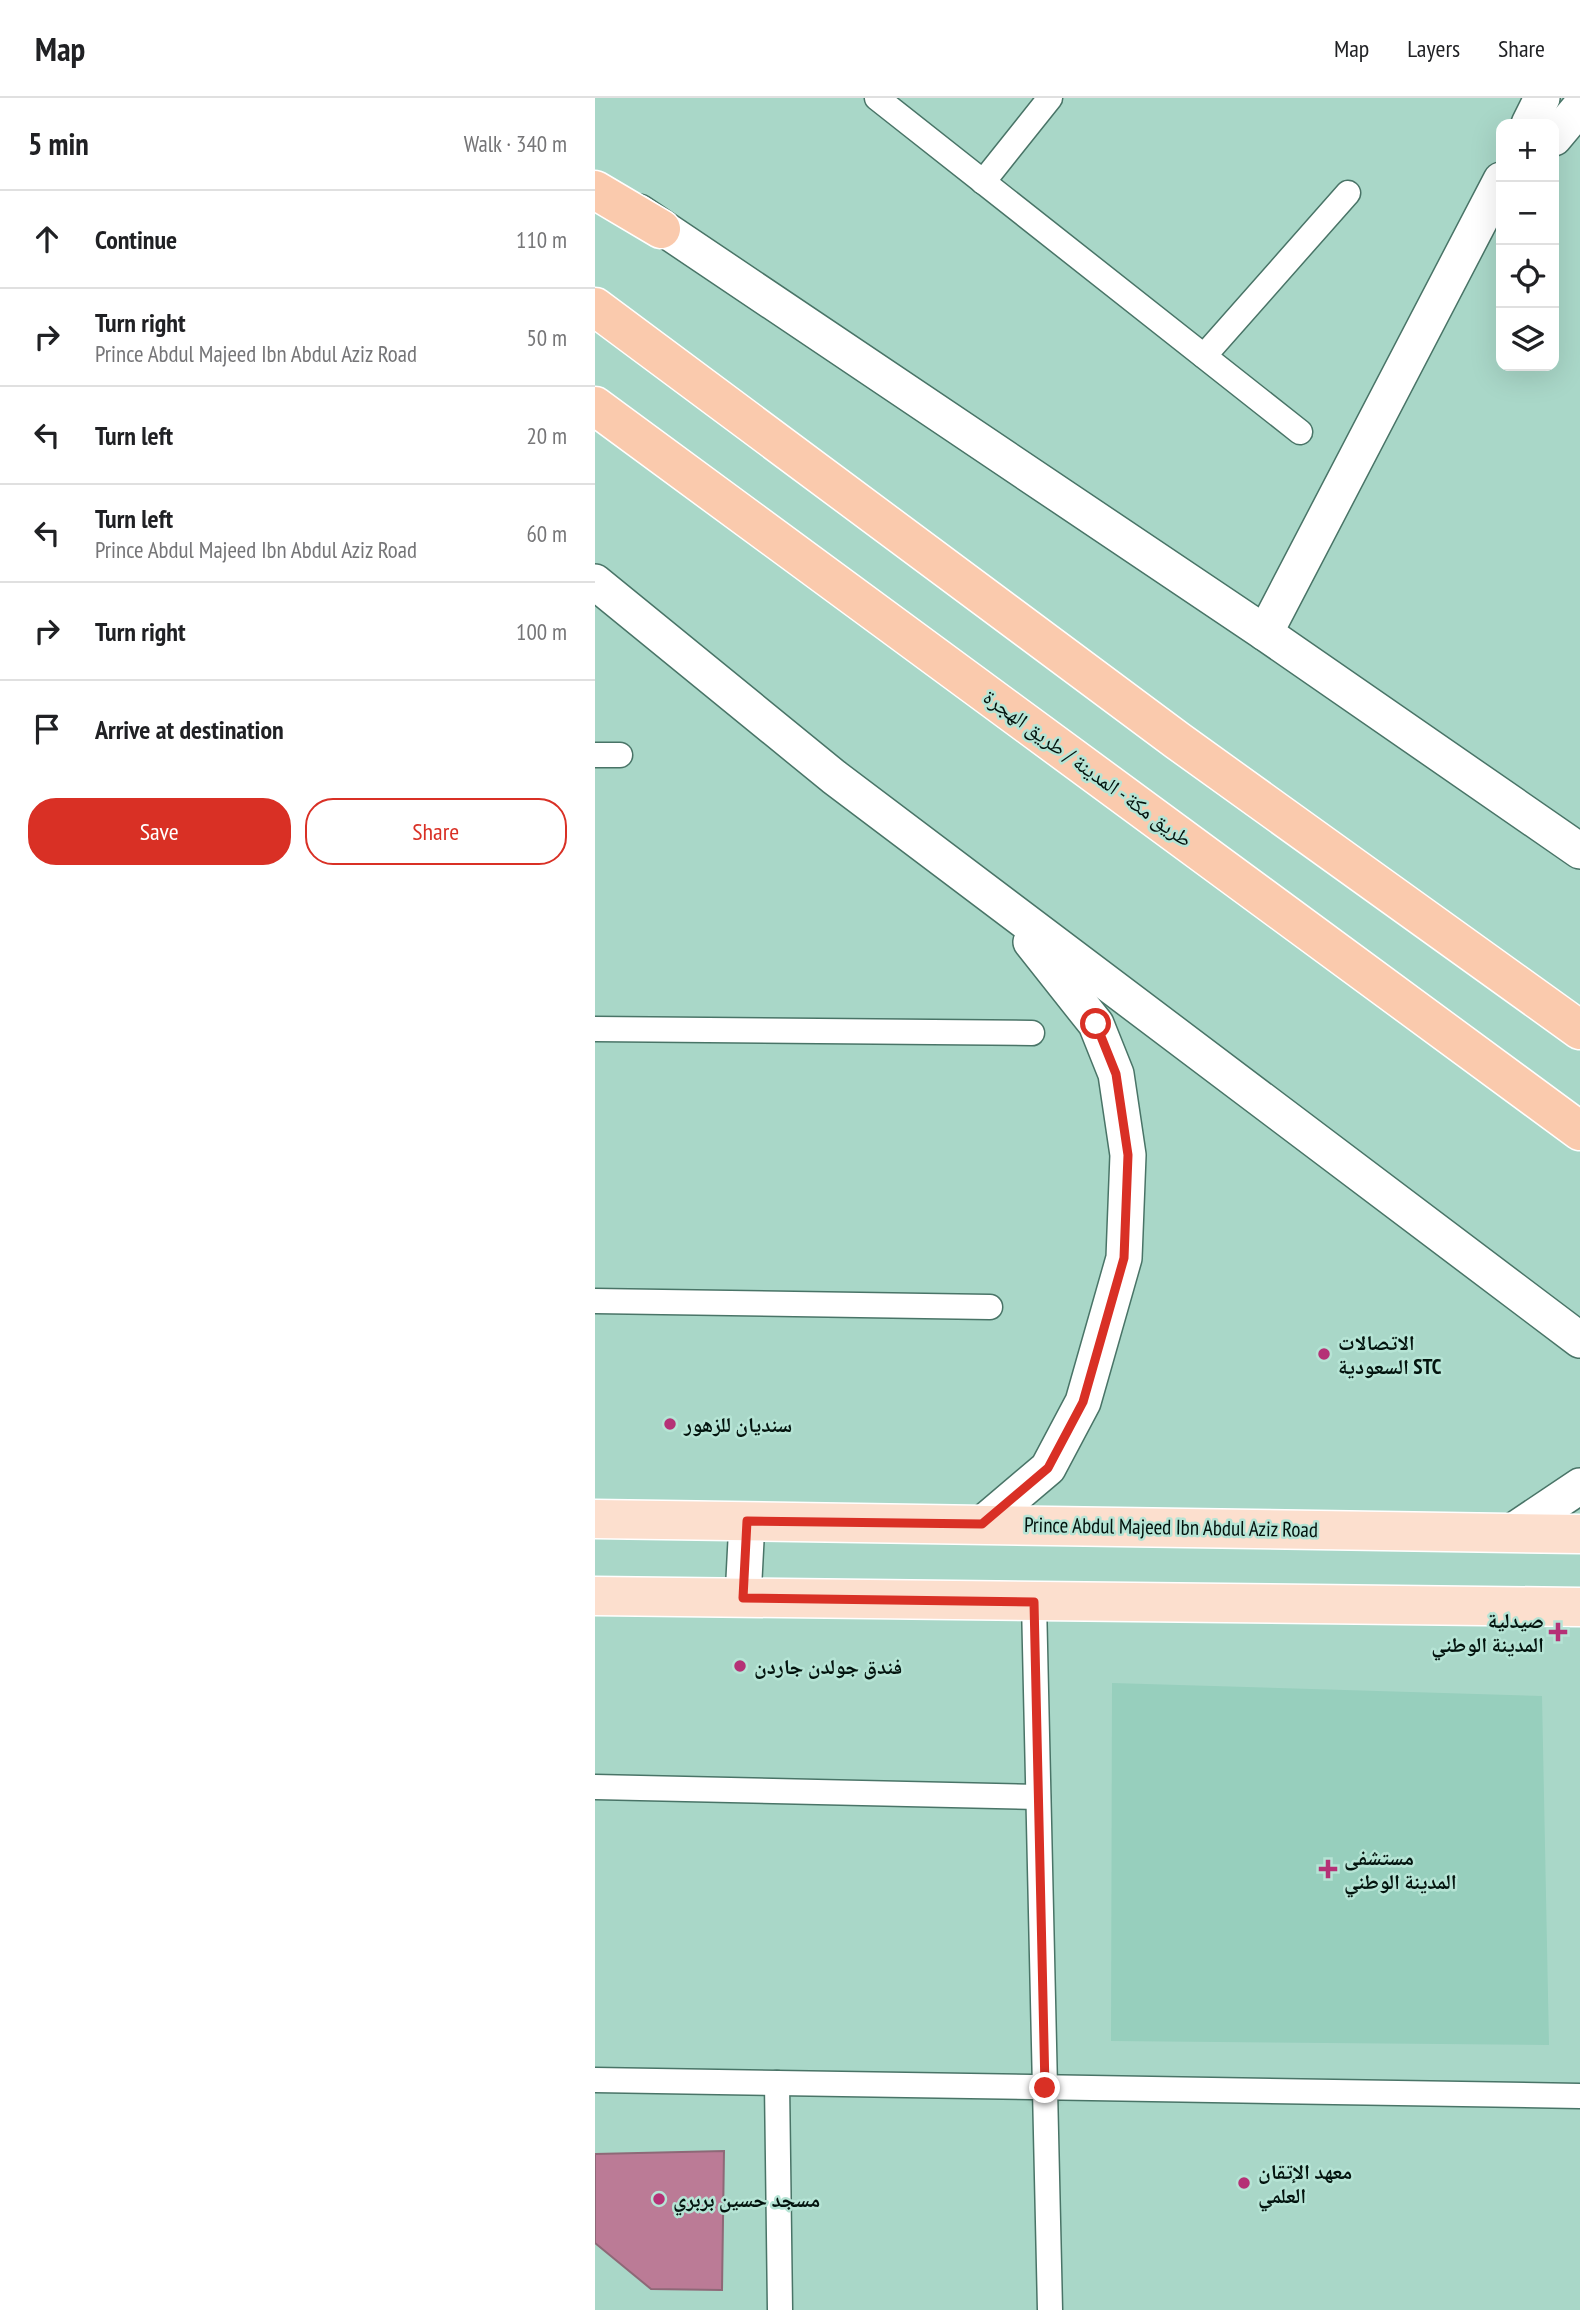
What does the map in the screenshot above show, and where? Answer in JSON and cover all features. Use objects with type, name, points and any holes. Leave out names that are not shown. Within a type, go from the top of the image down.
[{"type":"highway","points":[[595,190],[661,229]]},
{"type":"highway","points":[[595,307],[1178,741],[1580,1030]]},
{"type":"highway","name":"طريق مكة - المدينة / طريق الهجرة","points":[[595,407],[1580,1130]]},
{"type":"main road","points":[[1532,119],[1542,98]]},
{"type":"main road","points":[[1559,132],[1580,107]]},
{"type":"main road","points":[[595,180],[661,229],[1265,633],[1580,851]]},
{"type":"main road","points":[[1265,633],[1500,182]]},
{"type":"main road","points":[[1475,233],[1496,208]]},
{"type":"main road","points":[[595,582],[834,778],[1576,1343]]},
{"type":"main road","points":[[982,1524],[1048,1468],[1083,1402],[1124,1258],[1128,1155],[1116,1074],[1096,1024],[1000,904]]},
{"type":"main road","points":[[1510,1533],[1580,1486]]},
{"type":"main road","name":"Prince Abdul Majeed Ibn Abdul Aziz Road","points":[[595,1519],[1580,1534]]},
{"type":"main road","points":[[743,1598],[747,1521]]},
{"type":"main road","points":[[595,1596],[1580,1607]]},
{"type":"street","points":[[877,98],[1300,432]]},
{"type":"street","points":[[983,181],[1050,98]]},
{"type":"street","points":[[1204,356],[1348,193]]},
{"type":"street","points":[[595,755],[621,755]]},
{"type":"street","points":[[595,1029],[1032,1033]]},
{"type":"street","points":[[595,1301],[990,1307]]},
{"type":"street","points":[[1034,1602],[1050,2310]]},
{"type":"street","points":[[595,1787],[1038,1797]]},
{"type":"street","points":[[595,2080],[1580,2096]]},
{"type":"street","points":[[777,2083],[780,2310]]},
{"type":"shaded area","name":"مستشفى المدينة الوطني","points":[[1112,1683],[1542,1696],[1549,2045],[1111,2041]]},
{"type":"building","name":"مسجد حسين بربري","points":[[724,2151],[722,2290],[651,2289],[595,2243],[595,2154]]},
{"type":"place","name":"الاتصالات السعودية STC","points":[[1324,1354]]},
{"type":"place","name":"سنديان للزهور","points":[[670,1424]]},
{"type":"place","name":"صيدلية المدينة الوطني","points":[[1558,1632]]},
{"type":"place","name":"فندق جولدن جاردن","points":[[740,1666]]},
{"type":"place","name":"مستشفى المدينة الوطني","points":[[1328,1869]]},
{"type":"place","name":"معهد الإتقان العلمي","points":[[1244,2183]]},
{"type":"place","name":"مسجد حسين بربري","points":[[659,2199]]},
{"type":"route","points":[[1045,2088],[1034,1602],[743,1598],[747,1521],[982,1524],[1048,1468],[1083,1402],[1124,1258],[1128,1155],[1116,1074],[1096,1024]]}]
